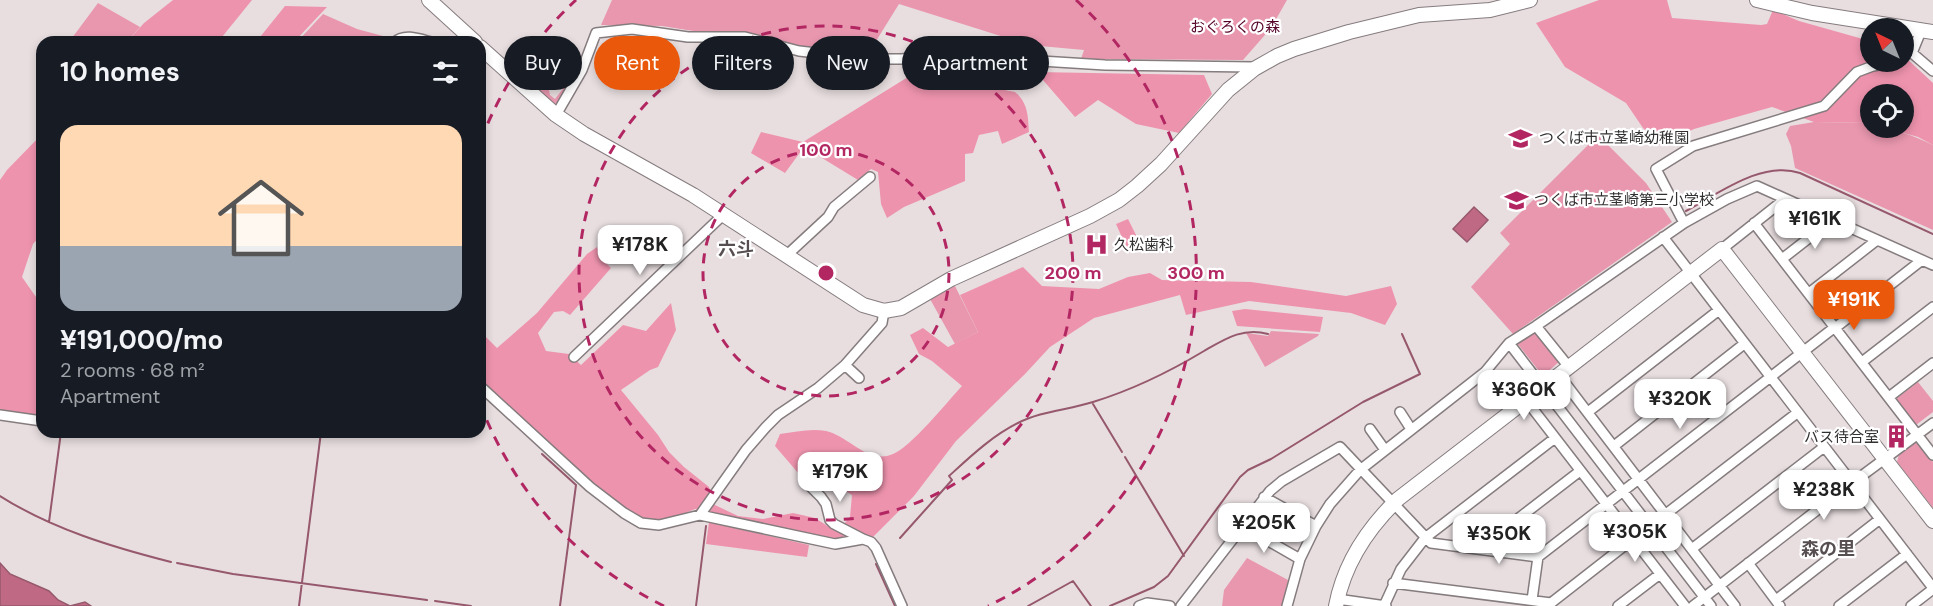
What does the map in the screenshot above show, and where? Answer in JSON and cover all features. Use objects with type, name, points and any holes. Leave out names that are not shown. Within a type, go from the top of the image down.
[{"type":"street","points":[[429,0],[467,36]]},
{"type":"street","points":[[486,53],[556,115],[594,141],[724,214],[863,305],[884,311],[902,308],[951,279],[1072,225],[1119,200],[1161,164],[1228,90],[1277,56],[1349,33],[1419,15],[1490,10],[1530,0]]},
{"type":"street","points":[[1757,0],[1812,13],[1927,32],[1914,50]]},
{"type":"street","points":[[556,115],[582,70],[596,33],[632,29],[688,37],[745,37],[799,51],[870,59],[981,53],[1041,61],[1252,67]]},
{"type":"street","points":[[1914,55],[1933,71]]},
{"type":"street","points":[[1684,223],[1656,169],[1693,146],[1824,106],[1860,71]]},
{"type":"street","points":[[787,255],[828,217],[834,207],[870,177]]},
{"type":"street","points":[[1287,606],[1299,559],[1316,526],[1344,487],[1360,470],[1485,372],[1509,343],[1684,223],[1756,186],[1933,265]]},
{"type":"street","points":[[1555,438],[1425,538],[1411,553],[1393,583],[1385,606],[1337,603],[1345,574],[1361,543],[1393,504],[1785,199]]},
{"type":"street","points":[[574,357],[724,214]]},
{"type":"street","points":[[1782,259],[1832,220]]},
{"type":"street","points":[[1754,223],[1933,455]]},
{"type":"street","points":[[1662,237],[1933,588],[1911,606]]},
{"type":"street","points":[[1809,293],[1877,240]]},
{"type":"street","points":[[1722,249],[1933,522]]},
{"type":"street","points":[[1532,600],[1538,557],[1922,260]]},
{"type":"street","points":[[1862,363],[1933,307]]},
{"type":"street","points":[[1588,412],[1719,310]]},
{"type":"street","points":[[700,515],[746,450],[766,427],[778,415],[818,388],[845,365],[882,323],[884,311]]},
{"type":"street","points":[[1536,326],[1588,412],[1736,606]]},
{"type":"street","points":[[1509,343],[1711,606]]},
{"type":"street","points":[[1614,446],[1744,344]]},
{"type":"street","points":[[1889,397],[1933,363]]},
{"type":"street","points":[[845,365],[860,378]]},
{"type":"street","points":[[486,392],[590,487],[633,519],[648,525],[659,525],[700,515],[747,527],[835,544],[863,539]]},
{"type":"street","points":[[1526,400],[1685,606]]},
{"type":"street","points":[[1400,412],[1412,429]]},
{"type":"street","points":[[1666,514],[1797,412]]},
{"type":"street","points":[[0,415],[36,420]]},
{"type":"street","points":[[1693,606],[1933,423]]},
{"type":"street","points":[[1370,429],[1385,450]]},
{"type":"street","points":[[1181,606],[1264,497],[1282,481],[1340,447],[1425,538],[1433,543],[1538,557]]},
{"type":"street","points":[[1693,548],[1824,447]]},
{"type":"street","points":[[1492,551],[1493,538],[1580,471]]},
{"type":"street","points":[[807,484],[814,488],[826,504],[828,515],[834,524],[871,542],[876,548],[902,606]]},
{"type":"street","points":[[1264,497],[1316,526]]},
{"type":"street","points":[[1748,563],[1778,603],[1880,519]]},
{"type":"street","points":[[1242,526],[1299,559]]},
{"type":"street","points":[[1393,583],[1551,603],[1633,539]]},
{"type":"street","points":[[1839,606],[1907,554]]},
{"type":"street","points":[[1618,606],[1660,574]]},
{"type":"street","points":[[1139,606],[1147,603],[1170,606]]},
{"type":"green space","name":"おぐろくの森","points":[[612,0],[1287,0],[1271,28],[1243,60],[1081,59],[1084,50],[1049,47],[1049,36],[1000,36],[899,4],[879,36],[806,36],[806,48],[794,47],[794,36],[724,36],[662,26],[601,25]]},
{"type":"green space","points":[[98,3],[140,27],[132,36],[73,36]]},
{"type":"green space","points":[[323,14],[357,29],[383,36],[303,36]]},
{"type":"green space","points":[[537,90],[549,90],[550,95],[555,99],[562,90],[567,90],[557,106]]},
{"type":"green space","points":[[1814,122],[1860,123],[1860,138],[1914,137],[1933,145],[1933,230],[1795,168],[1786,134],[1790,126]]},
{"type":"green space","points":[[1598,135],[1646,183],[1672,222],[1513,334],[1471,287],[1510,244],[1500,233]]},
{"type":"green space","points":[[955,286],[978,332],[955,344],[930,299]]},
{"type":"green space","points":[[1537,330],[1561,360],[1543,376],[1517,343]]},
{"type":"green space","points":[[1271,331],[1319,334],[1265,367],[1246,333],[1268,336]]},
{"type":"green space","points":[[1918,382],[1933,401],[1933,412],[1916,425],[1896,399]]},
{"type":"green space","points":[[1914,443],[1919,444],[1933,462],[1933,508],[1897,462],[1899,454]]},
{"type":"green space","points":[[1247,558],[1288,580],[1283,606],[1222,606],[1224,590]]},
{"type":"shaded area","points":[[173,0],[252,0],[223,36],[132,36],[144,23]]},
{"type":"shaded area","points":[[1599,0],[1667,0],[1672,18],[1761,25],[1767,24],[1773,10],[1799,21],[1860,38],[1860,72],[1914,72],[1914,65],[1933,83],[1933,145],[1914,136],[1914,84],[1860,84],[1860,123],[1814,122],[1772,107],[1694,129],[1660,145],[1643,128],[1626,103],[1565,67],[1536,23]]},
{"type":"shaded area","points":[[285,6],[327,7],[300,36],[261,36]]},
{"type":"shaded area","points":[[1049,72],[1204,75],[1212,94],[1179,133],[1136,124],[1098,100],[1075,117],[1049,87]]},
{"type":"shaded area","points":[[902,81],[902,90],[1005,90],[1015,92],[1025,105],[1029,132],[1002,144],[998,131],[979,135],[973,153],[965,154],[965,181],[904,207],[887,218],[881,204],[878,172],[871,169],[858,180],[804,147],[785,173],[751,153],[761,132],[803,142]]},
{"type":"shaded area","points":[[36,140],[36,241],[22,277],[36,297],[36,416],[0,411],[0,180]]},
{"type":"shaded area","points":[[1474,207],[1488,220],[1467,242],[1453,229]]},
{"type":"shaded area","points":[[1128,219],[1142,247],[1129,253],[1116,224]]},
{"type":"shaded area","points":[[597,247],[602,259],[611,268],[570,315],[563,311],[554,312],[538,333],[546,351],[569,354],[581,365],[623,325],[646,331],[671,303],[676,330],[658,367],[621,390],[669,452],[709,487],[715,505],[738,516],[763,519],[793,513],[815,518],[837,532],[850,517],[852,495],[823,477],[805,481],[775,446],[780,434],[809,430],[826,431],[875,456],[893,454],[901,450],[919,434],[962,386],[932,361],[919,354],[910,335],[923,328],[948,347],[978,332],[960,295],[1023,267],[1042,286],[1099,289],[1128,277],[1150,273],[1162,280],[1251,282],[1346,296],[1391,286],[1397,304],[1385,325],[1351,313],[1249,301],[1186,315],[1180,295],[1094,318],[1050,347],[956,441],[914,496],[872,538],[835,540],[695,509],[664,522],[639,518],[622,508],[581,475],[486,386],[486,337],[497,348],[537,313],[587,254]]},
{"type":"shaded area","points":[[1245,309],[1323,317],[1320,332],[1237,326],[1232,311]]},
{"type":"shaded area","points":[[709,522],[809,545],[807,557],[706,544]]},
{"type":"shaded area","points":[[0,563],[10,574],[49,591],[58,600],[70,606],[0,606]]},
{"type":"shaded area","points":[[85,602],[91,606],[70,606]]},
{"type":"waterway","points":[[1686,211],[1741,181],[1771,171],[1786,170],[1800,173],[1933,234]]},
{"type":"waterway","points":[[900,538],[952,480],[949,476],[1008,428],[1036,416],[1093,402],[1136,386],[1234,335],[1250,332],[1268,334]]},
{"type":"waterway","points":[[1110,606],[1154,587],[1168,576],[1240,477],[1248,470],[1271,459],[1363,402],[1420,374],[1402,334]]},
{"type":"waterway","points":[[1093,404],[1122,452]]},
{"type":"waterway","points":[[49,522],[60,438]]},
{"type":"waterway","points":[[299,606],[320,438]]},
{"type":"waterway","points":[[542,454],[576,485],[560,606]]},
{"type":"waterway","points":[[1125,457],[1184,556]]},
{"type":"waterway","points":[[0,496],[40,518],[83,536],[171,562]]},
{"type":"waterway","points":[[696,606],[706,526]]},
{"type":"waterway","points":[[177,563],[233,574],[427,600]]},
{"type":"waterway","points":[[876,564],[895,606]]},
{"type":"waterway","points":[[1028,606],[1073,581],[1091,606]]},
{"type":"waterway","points":[[435,601],[471,606]]},
{"type":"place","name":"つくば市立茎崎幼稚園","points":[[1521,138]]},
{"type":"place","name":"つくば市立茎崎第三小学校","points":[[1516,200]]},
{"type":"place","name":"久松歯科","points":[[1096,245]]},
{"type":"place","name":"バス待合室","points":[[1897,437]]},
{"type":"district","name":"六斗","points":[[736,249]]},
{"type":"district","name":"森の里","points":[[1828,549]]}]
